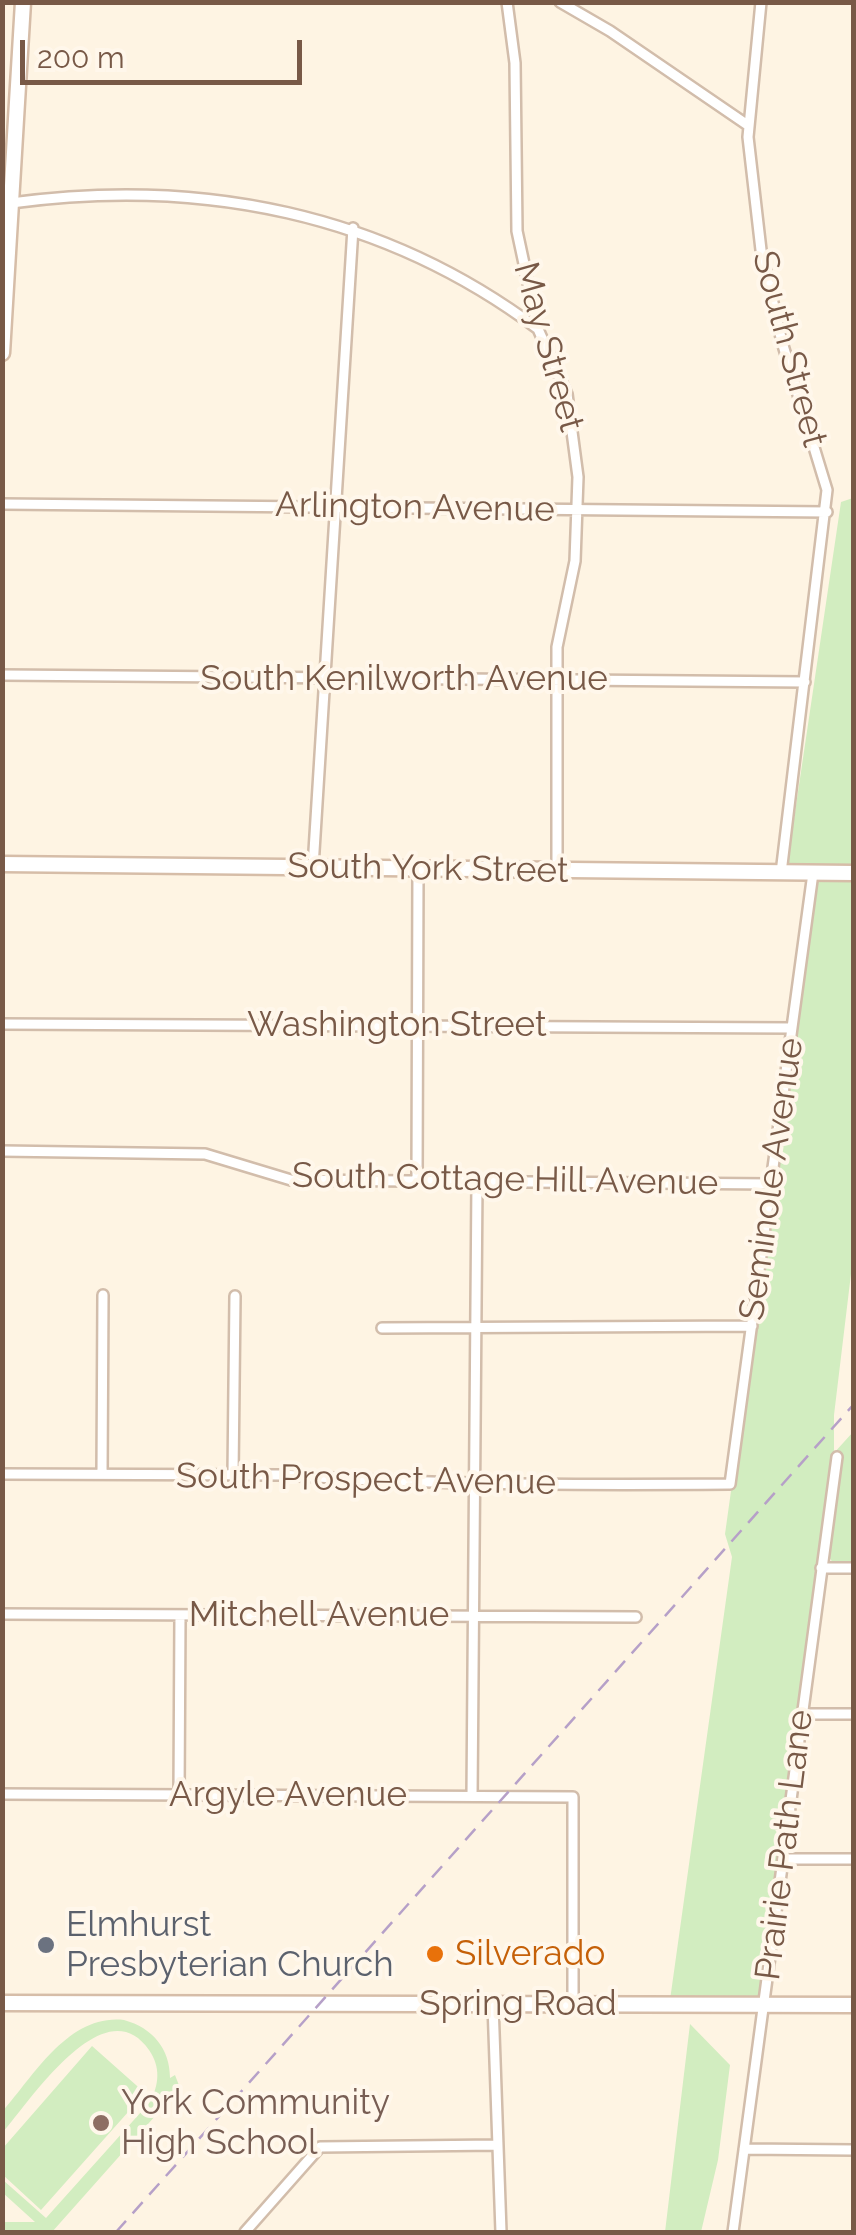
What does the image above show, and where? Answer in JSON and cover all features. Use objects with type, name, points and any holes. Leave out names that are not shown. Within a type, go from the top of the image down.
[{"type":"main road","points":[[2,353],[11,203],[10,98],[23,2]]},
{"type":"main road","name":"South York Street","points":[[2,864],[854,872]]},
{"type":"main road","name":"Spring Road","points":[[2,2002],[854,2005]]},
{"type":"street","name":"May Street","points":[[507,2],[515,63],[518,230],[538,328],[567,394],[577,456],[575,561],[558,629],[557,870]]},
{"type":"street","points":[[560,2],[610,31],[749,126]]},
{"type":"street","name":"South Street","points":[[760,2],[749,126],[755,203],[770,298],[827,490],[780,872]]},
{"type":"street","points":[[11,203],[122,194],[190,196],[271,206],[352,228],[458,274],[538,328]]},
{"type":"street","points":[[314,868],[352,228]]},
{"type":"street","name":"Arlington Avenue","points":[[2,504],[827,512]]},
{"type":"street","name":"South Kenilworth Avenue","points":[[2,675],[805,682]]},
{"type":"street","points":[[418,869],[418,1181]]},
{"type":"street","name":"Seminole Avenue","points":[[730,1484],[813,873]]},
{"type":"street","name":"Washington Street","points":[[2,1024],[792,1028]]},
{"type":"street","name":"South Cottage Hill Avenue","points":[[2,1151],[188,1152],[291,1180],[771,1184]]},
{"type":"street","points":[[472,1796],[477,1181]]},
{"type":"street","points":[[102,1474],[103,1295]]},
{"type":"street","points":[[233,1474],[236,1296]]},
{"type":"street","points":[[382,1328],[752,1326]]},
{"type":"street","name":"Prairie Path Lane","points":[[733,2232],[838,1457]]},
{"type":"street","name":"South Prospect Avenue","points":[[2,1474],[233,1474],[473,1485],[730,1484]]},
{"type":"street","points":[[821,1568],[854,1568]]},
{"type":"street","name":"Mitchell Avenue","points":[[2,1614],[636,1618]]},
{"type":"street","points":[[179,1795],[180,1614]]},
{"type":"street","points":[[802,1714],[854,1714]]},
{"type":"street","name":"Argyle Avenue","points":[[2,1794],[573,1796],[573,2004]]},
{"type":"street","points":[[784,1859],[854,1859]]},
{"type":"street","points":[[493,2004],[500,2232]]},
{"type":"street","points":[[245,2232],[320,2147],[498,2145]]},
{"type":"street","points":[[744,2150],[854,2150]]},
{"type":"green space","points":[[853,498],[854,1249],[834,1415],[834,1453],[853,1432],[853,1563],[833,1563],[827,1554],[770,2001],[670,2000],[732,1557],[725,1534],[818,867],[787,866],[841,502]]},
{"type":"green space","points":[[124,2020],[143,2028],[158,2041],[167,2058],[170,2078],[175,2075],[180,2088],[52,2232],[3,2232],[3,2222],[35,2222],[3,2193],[3,2180],[46,2218],[150,2102],[157,2076],[153,2056],[131,2034],[111,2031],[70,2055],[3,2132],[3,2111],[55,2049],[86,2026]]},
{"type":"green space","points":[[690,2024],[730,2065],[718,2160],[701,2232],[665,2232]]},
{"type":"green space","points":[[92,2046],[145,2093],[41,2210],[3,2175],[3,2148]]},
{"type":"railway","points":[[116,2232],[854,1404]]},
{"type":"place","name":"Elmhurst Presbyterian Church","points":[[46,1945]]},
{"type":"place","name":"Silverado","points":[[435,1954]]},
{"type":"place","name":"York Community High School","points":[[101,2123]]}]
